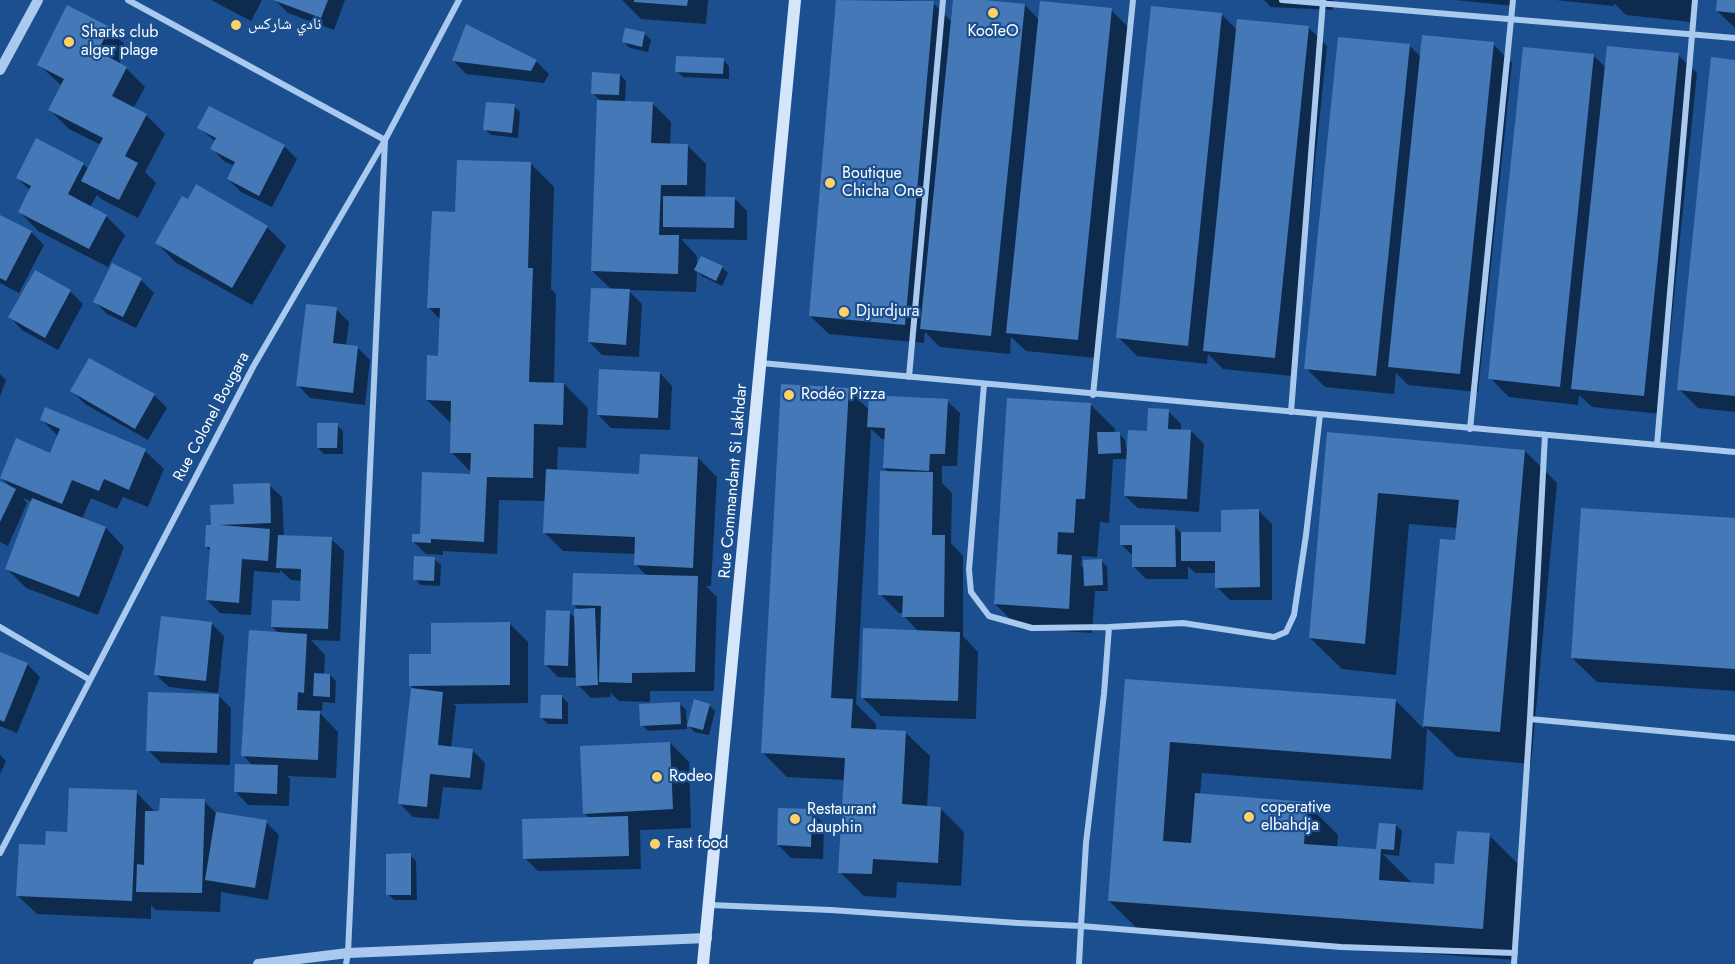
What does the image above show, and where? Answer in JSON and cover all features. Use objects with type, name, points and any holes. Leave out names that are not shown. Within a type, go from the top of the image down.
[{"type":"main road","name":"Rue Commandant Si Lakhdar","points":[[703,964],[795,0]]},
{"type":"street","points":[[0,70],[38,0]]},
{"type":"street","points":[[128,0],[385,140],[347,959]]},
{"type":"street","name":"Rue Colonel Bougara","points":[[0,853],[253,367],[385,140],[459,0]]},
{"type":"street","points":[[909,377],[943,0]]},
{"type":"street","points":[[1093,395],[1133,0]]},
{"type":"street","points":[[1282,0],[1735,38]]},
{"type":"street","points":[[1470,429],[1513,0]]},
{"type":"street","points":[[1657,445],[1695,0]]},
{"type":"street","points":[[1291,412],[1323,2]]},
{"type":"street","points":[[761,363],[1735,452]]},
{"type":"street","points":[[984,384],[969,570],[971,592],[989,616],[1032,628],[1183,623],[1274,637],[1286,632],[1294,615],[1320,415]]},
{"type":"street","points":[[1514,964],[1545,435]]},
{"type":"street","points":[[0,627],[90,680]]},
{"type":"street","points":[[1079,964],[1086,843],[1104,694],[1109,627]]},
{"type":"street","points":[[1530,719],[1735,738]]},
{"type":"street","points":[[710,905],[831,910],[1081,926],[1341,947],[1515,953]]},
{"type":"street","points":[[258,964],[707,938]]},
{"type":"building","points":[[273,0],[328,0],[321,18]]},
{"type":"building","points":[[634,0],[688,0],[687,6],[634,2]]},
{"type":"building","points":[[836,0],[934,1],[905,325],[809,316]]},
{"type":"building","points":[[953,0],[1025,4],[991,336],[920,329]]},
{"type":"building","points":[[1717,0],[1735,0],[1735,13],[1716,11]]},
{"type":"building","points":[[1040,1],[1112,8],[1078,340],[1006,333]]},
{"type":"building","points":[[67,5],[110,27],[98,51],[127,67],[112,96],[147,114],[125,156],[138,163],[119,200],[81,181],[103,138],[48,110],[64,79],[37,65]]},
{"type":"building","points":[[1151,6],[1222,13],[1188,346],[1116,338]]},
{"type":"building","points":[[1237,19],[1309,26],[1275,358],[1203,351]]},
{"type":"building","points":[[466,24],[537,60],[531,71],[452,61]]},
{"type":"building","points":[[625,28],[645,32],[642,47],[622,42]]},
{"type":"building","points":[[1422,35],[1494,42],[1460,374],[1388,367]]},
{"type":"building","points":[[1338,37],[1410,44],[1376,376],[1304,369]]},
{"type":"building","points":[[1607,46],[1679,53],[1644,396],[1571,389]]},
{"type":"building","points":[[1523,47],[1594,54],[1560,387],[1488,379]]},
{"type":"building","points":[[676,56],[724,58],[723,74],[675,72]]},
{"type":"building","points":[[1711,57],[1735,60],[1735,396],[1677,390]]},
{"type":"building","points":[[592,72],[620,74],[619,95],[591,94]]},
{"type":"building","points":[[597,100],[653,102],[651,143],[688,144],[687,185],[661,185],[659,235],[679,235],[678,274],[591,271]]},
{"type":"building","points":[[486,102],[515,104],[512,133],[483,130]]},
{"type":"building","points":[[209,106],[285,145],[259,196],[227,179],[235,162],[210,149],[216,138],[197,128]]},
{"type":"building","points":[[36,138],[84,163],[68,194],[107,215],[89,249],[18,212],[31,186],[16,178]]},
{"type":"building","points":[[457,160],[531,162],[528,268],[533,268],[529,382],[564,383],[563,425],[534,424],[533,478],[487,477],[484,542],[431,539],[431,543],[412,542],[412,534],[420,534],[422,472],[470,474],[471,453],[450,453],[451,401],[426,400],[427,355],[438,356],[440,308],[427,308],[432,211],[455,212]]},
{"type":"building","points":[[196,184],[268,226],[232,288],[155,243],[182,196],[188,199]]},
{"type":"building","points":[[663,196],[735,197],[734,228],[663,227]]},
{"type":"building","points":[[0,215],[32,231],[6,281],[0,278]]},
{"type":"building","points":[[701,256],[723,266],[716,281],[694,270]]},
{"type":"building","points":[[112,263],[142,278],[123,317],[93,302]]},
{"type":"building","points":[[35,270],[71,290],[45,338],[8,317]]},
{"type":"building","points":[[591,288],[630,289],[626,345],[588,342]]},
{"type":"building","points":[[306,304],[337,307],[333,343],[358,346],[353,393],[296,386]]},
{"type":"building","points":[[89,358],[155,394],[135,429],[70,391]]},
{"type":"building","points":[[599,369],[660,372],[658,418],[597,415]]},
{"type":"building","points":[[781,384],[849,388],[831,698],[853,699],[851,728],[906,731],[902,804],[941,807],[938,863],[873,859],[872,874],[838,873],[845,758],[761,753]]},
{"type":"building","points":[[869,395],[948,399],[945,454],[930,454],[929,471],[883,468],[885,428],[867,427]]},
{"type":"building","points":[[1007,398],[1091,403],[1085,499],[1076,499],[1074,533],[1058,532],[1057,554],[1072,555],[1069,609],[994,604]]},
{"type":"building","points":[[45,407],[146,449],[129,490],[104,479],[99,491],[72,480],[62,504],[0,478],[16,438],[50,453],[60,429],[40,420]]},
{"type":"building","points":[[1148,408],[1169,409],[1168,429],[1191,430],[1187,499],[1124,496],[1128,430],[1147,431]]},
{"type":"building","points":[[317,423],[338,423],[337,448],[317,448]]},
{"type":"building","points":[[1097,432],[1120,432],[1121,453],[1098,454]]},
{"type":"building","points":[[1327,432],[1525,450],[1500,732],[1423,726],[1440,539],[1455,540],[1459,500],[1378,493],[1365,644],[1309,638]]},
{"type":"building","points":[[640,454],[698,457],[693,568],[634,565],[635,537],[543,533],[546,469],[639,474]]},
{"type":"building","points":[[880,471],[933,472],[932,535],[945,535],[944,617],[902,617],[903,596],[878,595]]},
{"type":"building","points":[[0,481],[16,489],[0,522]]},
{"type":"building","points":[[270,483],[271,523],[219,525],[270,529],[268,561],[242,559],[239,603],[206,600],[210,547],[205,547],[206,525],[211,525],[210,505],[234,504],[233,484]]},
{"type":"building","points":[[32,498],[106,527],[79,597],[5,569]]},
{"type":"building","points":[[1581,508],[1735,518],[1735,669],[1571,658]]},
{"type":"building","points":[[1259,509],[1260,587],[1215,588],[1215,561],[1181,561],[1181,532],[1221,532],[1221,510]]},
{"type":"building","points":[[1120,525],[1175,525],[1176,567],[1132,567],[1132,545],[1120,545]]},
{"type":"building","points":[[278,535],[332,537],[328,629],[271,627],[272,600],[300,601],[301,569],[276,568]]},
{"type":"building","points":[[414,556],[435,557],[434,581],[413,580]]},
{"type":"building","points":[[1102,559],[1103,585],[1084,586],[1083,560]]},
{"type":"building","points":[[573,573],[698,576],[695,672],[632,673],[632,683],[599,682],[601,606],[572,605]]},
{"type":"building","points":[[595,608],[598,685],[576,686],[574,609]]},
{"type":"building","points":[[546,610],[570,611],[568,666],[544,665]]},
{"type":"building","points":[[161,616],[212,622],[206,681],[154,675]]},
{"type":"building","points":[[510,622],[510,685],[409,686],[409,654],[431,654],[431,623]]},
{"type":"building","points":[[863,628],[960,632],[958,701],[861,698]]},
{"type":"building","points":[[249,630],[307,634],[304,693],[298,692],[297,710],[320,711],[318,760],[241,756]]},
{"type":"building","points":[[0,652],[28,663],[4,722],[0,720]]},
{"type":"building","points":[[314,673],[330,674],[330,697],[313,696]]},
{"type":"building","name":"coperative elbahdja","points":[[1125,679],[1396,699],[1391,759],[1170,742],[1163,841],[1191,843],[1195,793],[1307,802],[1304,844],[1376,849],[1379,823],[1396,824],[1394,850],[1381,849],[1379,880],[1434,884],[1435,863],[1454,864],[1457,831],[1490,833],[1483,929],[1108,901]]},
{"type":"building","points":[[411,688],[443,692],[438,745],[473,749],[470,778],[430,774],[427,807],[398,804]]},
{"type":"building","points":[[148,692],[219,694],[217,753],[146,751]]},
{"type":"building","points":[[541,695],[562,695],[562,719],[540,718]]},
{"type":"building","points":[[694,699],[710,704],[703,730],[687,726]]},
{"type":"building","points":[[680,702],[681,724],[640,726],[639,704]]},
{"type":"building","points":[[670,742],[673,809],[583,814],[580,746]]},
{"type":"building","points":[[235,764],[278,765],[277,794],[234,792]]},
{"type":"building","points":[[69,788],[137,790],[132,901],[16,896],[19,844],[45,845],[46,831],[67,832]]},
{"type":"building","points":[[160,798],[205,799],[202,893],[136,892],[137,864],[144,865],[145,811],[159,811]]},
{"type":"building","points":[[778,808],[812,809],[811,847],[777,845]]},
{"type":"building","points":[[216,812],[267,820],[255,888],[205,880]]},
{"type":"building","points":[[628,816],[629,856],[523,859],[522,819]]},
{"type":"building","points":[[411,853],[411,895],[386,895],[386,854]]},
{"type":"place","name":"KooTeO","points":[[993,13]]},
{"type":"place","name":"نادي شاركس","points":[[236,25]]},
{"type":"place","name":"Sharks club alger plage","points":[[69,42]]},
{"type":"place","name":"Boutique Chicha One","points":[[830,183]]},
{"type":"place","name":"Djurdjura","points":[[844,312]]},
{"type":"place","name":"Rodéo Pizza","points":[[789,395]]},
{"type":"place","name":"Rodeo","points":[[657,777]]},
{"type":"place","name":"coperative elbahdja","points":[[1249,817]]},
{"type":"place","name":"Restaurant dauphin","points":[[795,819]]},
{"type":"place","name":"Fast food","points":[[655,844]]}]
